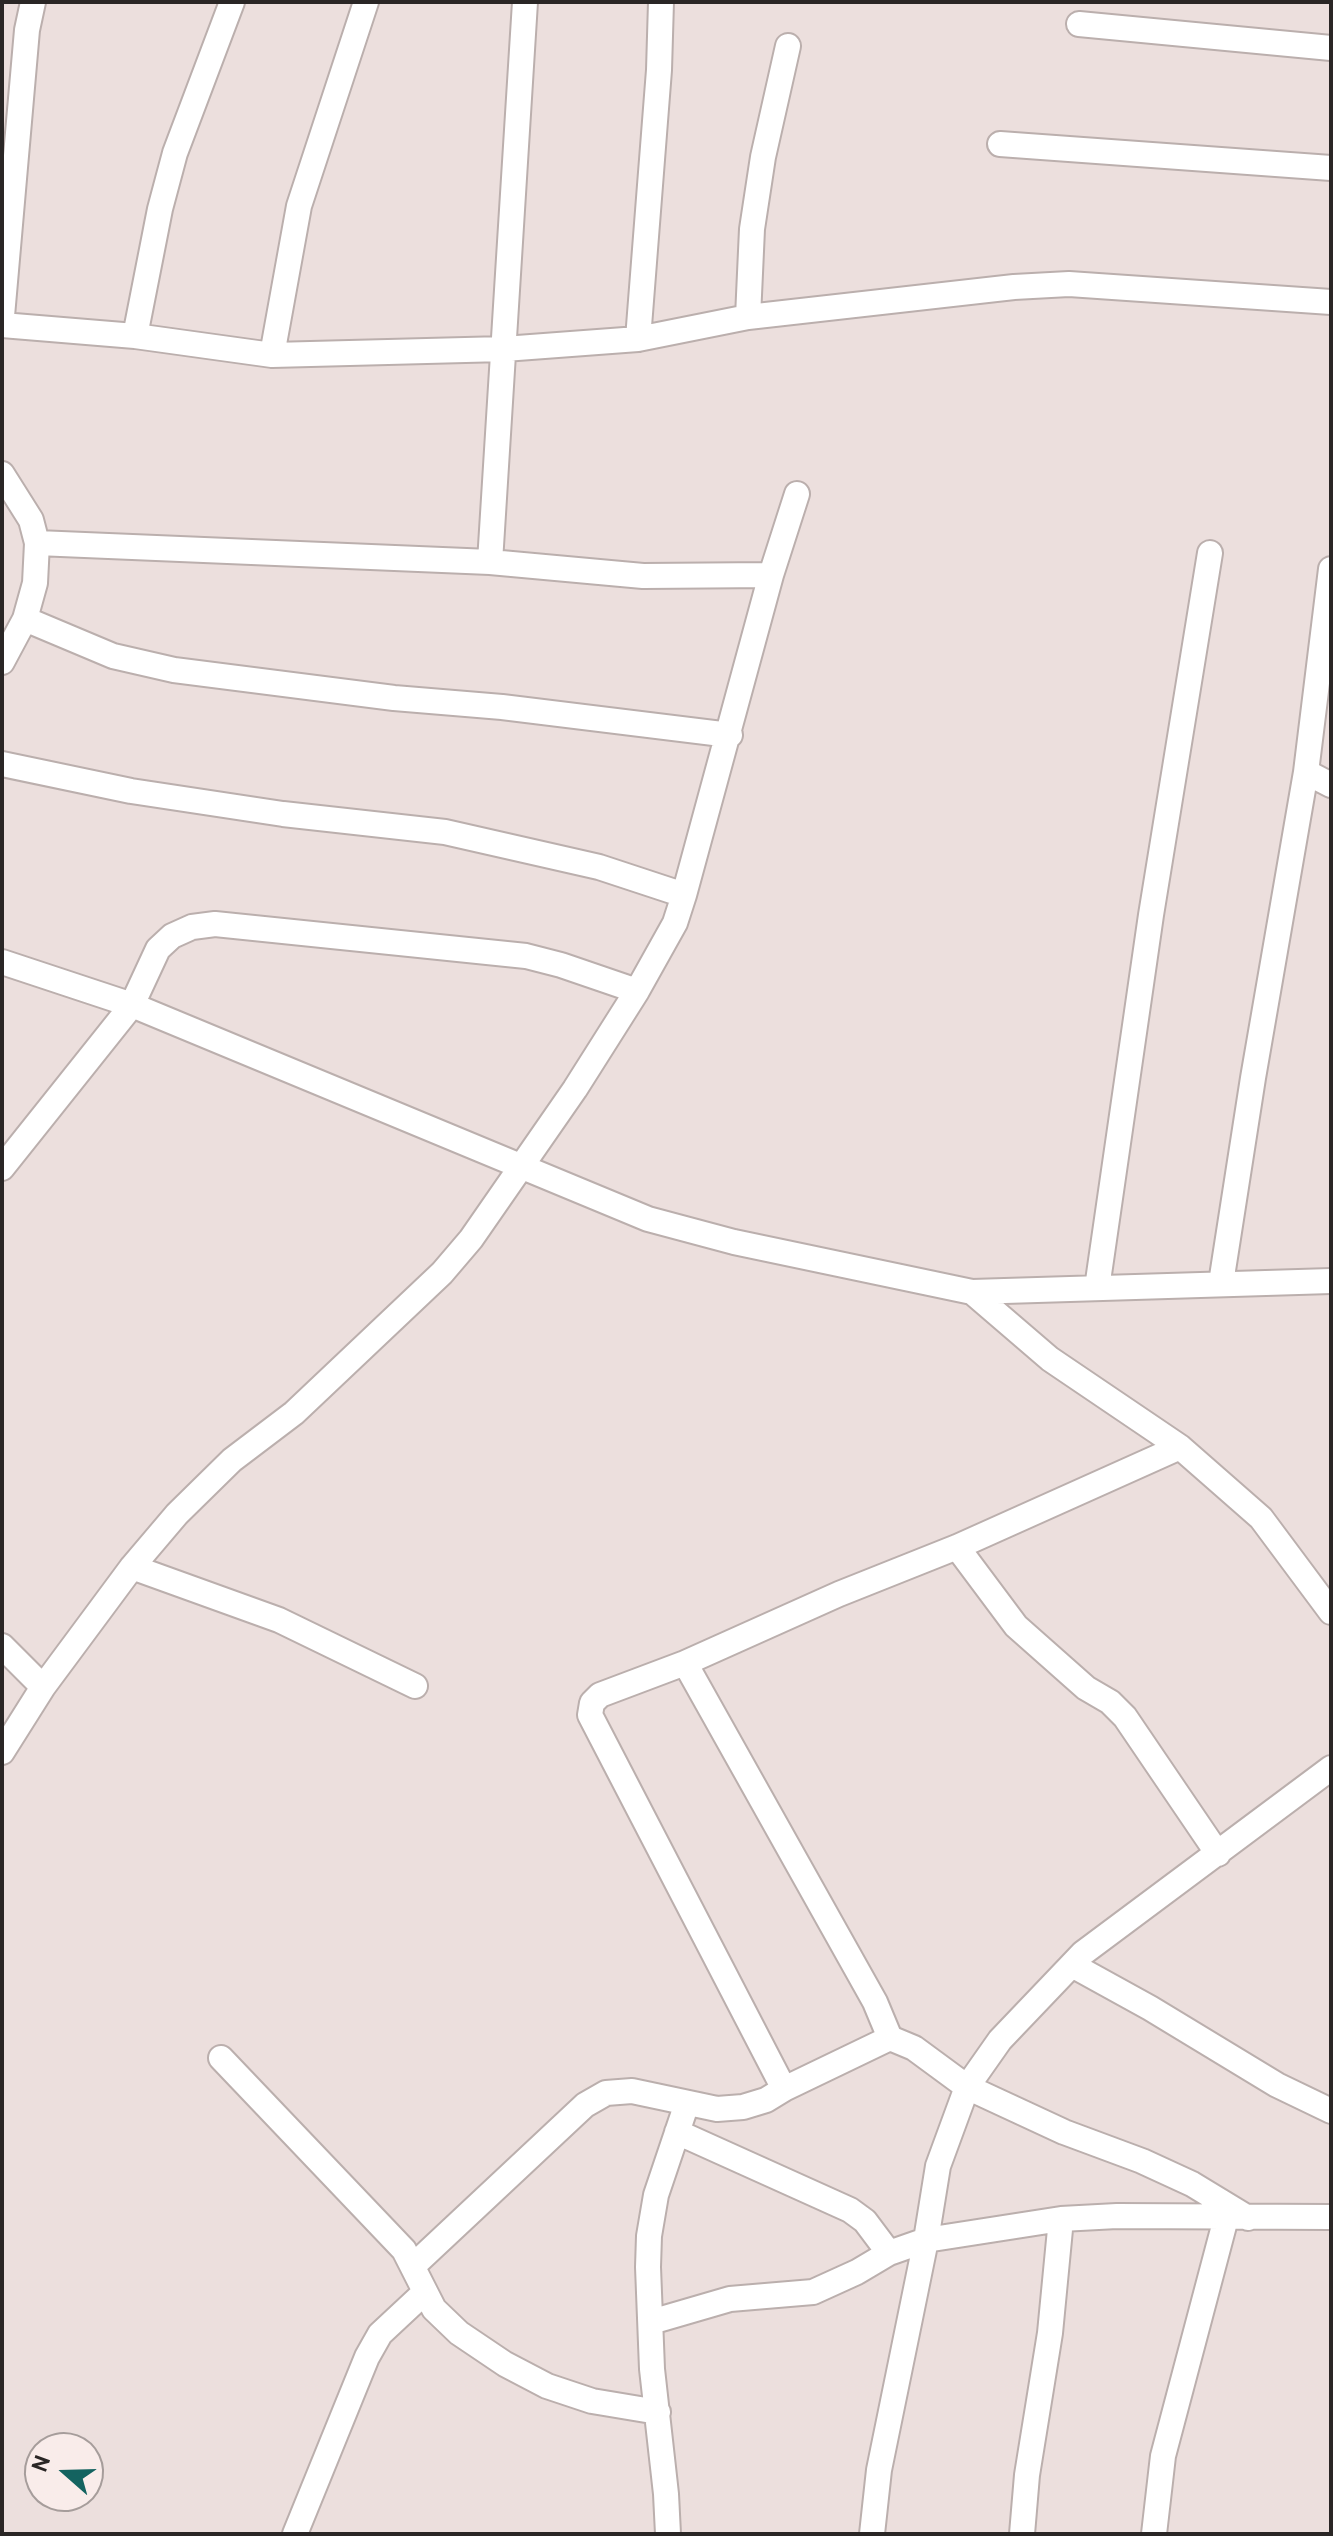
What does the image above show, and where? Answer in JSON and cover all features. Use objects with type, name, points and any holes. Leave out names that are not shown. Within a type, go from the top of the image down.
[{"type":"street","points":[[2,316],[27,30],[33,2]]},
{"type":"street","points":[[135,336],[160,209],[175,153],[232,2]]},
{"type":"street","points":[[272,355],[299,206],[366,2]]},
{"type":"street","points":[[490,562],[525,2]]},
{"type":"street","points":[[638,339],[659,70],[661,2]]},
{"type":"street","points":[[1079,24],[1331,48]]},
{"type":"street","points":[[748,317],[748,265],[754,214],[763,157],[788,46]]},
{"type":"street","points":[[1000,144],[1331,168]]},
{"type":"street","points":[[2,325],[135,336],[272,355],[504,349],[638,339],[748,317],[1014,287],[1069,284],[1331,302]]},
{"type":"street","points":[[2,474],[31,520],[37,543],[35,583],[25,619],[2,662]]},
{"type":"street","points":[[2,1752],[43,1687],[132,1567],[207,1483],[294,1413],[442,1273],[471,1239],[523,1166],[637,991],[675,923],[730,735],[771,575],[797,494]]},
{"type":"street","points":[[37,543],[490,562],[643,576],[771,575]]},
{"type":"street","points":[[1097,1288],[1149,930],[1210,553]]},
{"type":"street","points":[[1221,1283],[1306,772],[1331,569]]},
{"type":"street","points":[[25,619],[113,656],[174,670],[730,735]]},
{"type":"street","points":[[2,764],[131,791],[283,814],[445,832],[599,867],[684,895]]},
{"type":"street","points":[[1306,772],[1331,785]]},
{"type":"street","points":[[2,1168],[132,1005],[158,949],[172,936],[192,927],[215,924],[526,956],[637,991]]},
{"type":"street","points":[[2,962],[132,1005],[648,1219],[734,1242],[972,1292],[1331,1281]]},
{"type":"street","points":[[972,1292],[1050,1359],[1180,1447],[1261,1518],[1331,1612]]},
{"type":"street","points":[[784,2089],[590,1715],[592,1703],[600,1695],[685,1663],[839,1594],[957,1547],[1180,1447]]},
{"type":"street","points":[[957,1547],[1016,1626],[1086,1688],[1110,1702],[1125,1717],[1218,1854]]},
{"type":"street","points":[[132,1567],[279,1620],[415,1686]]},
{"type":"street","points":[[2,1646],[43,1687]]},
{"type":"street","points":[[685,1663],[862,1978],[890,2038],[914,2048],[967,2087],[1064,2132],[1142,2161],[1192,2184],[1237,2218]]},
{"type":"street","points":[[872,2534],[879,2470],[938,2166],[967,2087],[1000,2040],[1083,1953],[1331,1768]]},
{"type":"street","points":[[1072,1965],[1277,2085],[1331,2111]]},
{"type":"street","points":[[413,2266],[585,2105],[606,2093],[632,2091],[717,2109],[743,2107],[766,2100],[890,2038]]},
{"type":"street","points":[[221,2058],[404,2250],[434,2309],[459,2333],[505,2364],[547,2386],[592,2401],[658,2412]]},
{"type":"street","points":[[668,2534],[652,2369],[649,2236],[656,2195],[687,2103]]},
{"type":"street","points":[[677,2132],[850,2210],[865,2221],[889,2253]]},
{"type":"street","points":[[651,2322],[730,2299],[813,2292],[889,2253],[926,2240],[1061,2219],[1117,2216],[1331,2217]]},
{"type":"street","points":[[1154,2534],[1163,2456],[1237,2218]]},
{"type":"street","points":[[1022,2534],[1027,2475],[1050,2333],[1061,2219]]},
{"type":"street","points":[[295,2534],[367,2357],[380,2334],[424,2293]]}]
